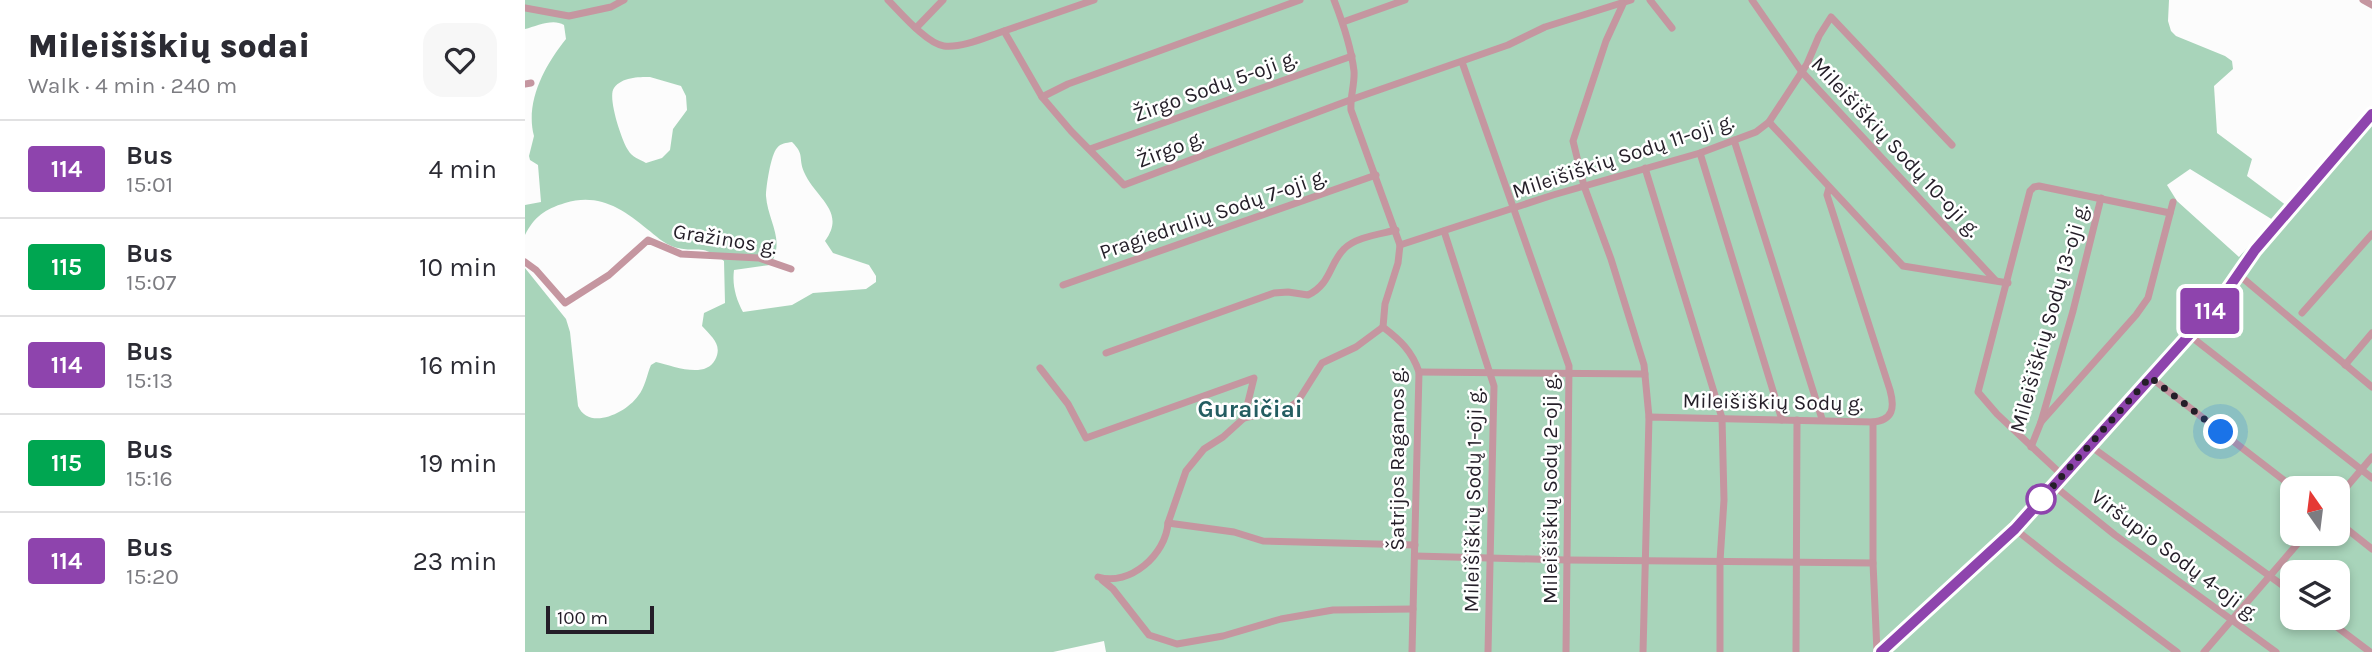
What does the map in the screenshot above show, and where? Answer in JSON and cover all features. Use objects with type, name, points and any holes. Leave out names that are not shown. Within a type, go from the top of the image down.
[{"type":"street","points":[[525,8],[569,16],[611,6],[624,0]]},
{"type":"street","points":[[888,0],[916,28],[944,46],[971,42],[1094,0]]},
{"type":"street","points":[[916,28],[943,0]]},
{"type":"street","points":[[1042,97],[1068,84],[1300,0]]},
{"type":"street","points":[[1334,0],[1352,56],[1354,73],[1351,110],[1400,245],[1398,263],[1385,304],[1383,327],[1356,346],[1322,363],[1298,401],[1290,407],[1244,418],[1223,437],[1204,449],[1183,478],[1164,539],[1143,566],[1121,579],[1108,580],[1098,577],[1113,589],[1149,635],[1177,644],[1223,636],[1281,619],[1333,610],[1413,609]]},
{"type":"street","points":[[1343,22],[1405,0]]},
{"type":"street","name":"Žirgo g.","points":[[1004,31],[1042,97],[1124,185],[1350,100],[1508,45],[1545,27],[1631,0]]},
{"type":"street","points":[[1650,0],[1672,28]]},
{"type":"street","name":"Mileišiškių Sodų 10-oji g.","points":[[1752,0],[1801,72],[1995,280]]},
{"type":"street","points":[[2363,0],[2372,5]]},
{"type":"street","points":[[1623,4],[1606,41],[1575,132],[1574,149],[1645,374],[1650,417],[1643,652]]},
{"type":"street","name":"Mileišiškių Sodų 11-oji g.","points":[[1400,245],[1584,186],[1700,153],[1756,132],[1769,122],[1801,72],[1826,21],[1831,17],[1952,145]]},
{"type":"street","name":"Žirgo Sodų 5-oji g.","points":[[1090,149],[1352,56]]},
{"type":"street","points":[[1462,62],[1513,210]]},
{"type":"street","points":[[1879,652],[2015,529],[2189,335],[2239,275],[2271,230],[2372,114]]},
{"type":"street","points":[[1769,122],[1903,266],[2008,283]]},
{"type":"street","points":[[1734,140],[1822,419]]},
{"type":"street","points":[[1700,153],[1782,420]]},
{"type":"street","points":[[1645,168],[1722,418],[1724,500],[1720,561],[1720,652]]},
{"type":"street","name":"Pragiedrulių Sodų 7-oji g.","points":[[1063,285],[1376,175]]},
{"type":"street","points":[[2062,475],[1981,398],[1978,392],[2031,191],[2034,187],[2170,213]]},
{"type":"street","name":"Mileišiškių Sodų g.","points":[[1650,417],[1873,422],[1890,416],[1893,402],[1843,238],[1827,195],[1829,188]]},
{"type":"street","name":"Mileišiškių Sodų 13-oji g.","points":[[2031,447],[2041,422],[2073,311],[2101,198]]},
{"type":"street","points":[[2041,422],[2148,298],[2173,202]]},
{"type":"street","name":"Mileišiškių Sodų 2-oji g.","points":[[1513,210],[1565,353],[1570,375],[1566,652]]},
{"type":"street","points":[[1106,353],[1275,293],[1308,295],[1328,279],[1347,246],[1396,230]]},
{"type":"street","name":"Mileišiškių Sodų 1-oji g.","points":[[1444,232],[1494,386],[1489,652]]},
{"type":"street","points":[[2302,313],[2372,234]]},
{"type":"street","name":"Gražinos g.","points":[[525,262],[536,270],[565,303],[609,275],[648,240],[681,254],[759,258],[791,269]]},
{"type":"street","points":[[2239,275],[2372,387]]},
{"type":"street","name":"Šatrijos Raganos g.","points":[[1383,327],[1414,357],[1419,372],[1412,652]]},
{"type":"street","points":[[2345,365],[2372,333]]},
{"type":"street","points":[[2189,335],[2372,478]]},
{"type":"street","points":[[1041,368],[1068,404],[1086,438],[1254,378],[1244,418]]},
{"type":"street","points":[[1419,372],[1645,374]]},
{"type":"street","points":[[2150,377],[2280,477]]},
{"type":"street","points":[[1796,652],[1797,420]]},
{"type":"street","points":[[1873,422],[1873,563],[1879,652]]},
{"type":"street","points":[[2089,445],[2280,584]]},
{"type":"street","points":[[2350,484],[2372,457]]},
{"type":"street","name":"Viršupio Sodų 4-oji g.","points":[[2053,485],[2115,535],[2276,652]]},
{"type":"street","points":[[1168,523],[1234,532],[1263,541],[1415,545]]},
{"type":"street","points":[[2015,529],[2177,652]]},
{"type":"street","points":[[2350,532],[2372,549]]},
{"type":"street","points":[[2204,652],[2295,546]]},
{"type":"street","points":[[1415,556],[1873,563]]},
{"type":"street","points":[[2341,630],[2370,652]]},
{"type":"green space","points":[[525,0],[2169,0],[2168,21],[2176,36],[2232,61],[2233,69],[2214,86],[2217,133],[2252,159],[2247,176],[2287,206],[2372,108],[2372,652],[1106,652],[1104,641],[1053,652],[525,652],[525,268],[566,319],[570,332],[578,406],[590,417],[608,417],[625,408],[638,396],[651,365],[656,362],[688,370],[710,366],[718,350],[702,326],[704,313],[725,303],[724,261],[704,250],[670,246],[609,204],[577,200],[558,205],[536,219],[525,235],[525,205],[541,202],[538,165],[530,160],[529,156],[534,136],[534,98],[550,61],[566,39],[564,25],[545,23],[525,29]],"holes":[[[650,77],[681,86],[686,96],[687,110],[673,129],[670,150],[662,158],[646,163],[628,150],[619,129],[612,93],[621,82],[631,78]],[[792,142],[799,150],[804,172],[831,213],[833,221],[825,241],[833,253],[869,265],[876,276],[876,282],[866,289],[813,293],[792,305],[743,312],[735,292],[734,270],[770,265],[775,256],[776,239],[767,205],[767,186],[775,151],[780,145]],[[2190,169],[2273,220],[2239,257],[2177,201],[2167,185]]]},
{"type":"bus line","name":"114","points":[[1881,652],[2015,529],[2219,302],[2271,230],[2372,114]]},
{"type":"district","name":"Guraičiai","points":[[1250,409]]},
{"type":"route","points":[[2041,499],[2039,502],[2150,377],[2221,432]]}]
